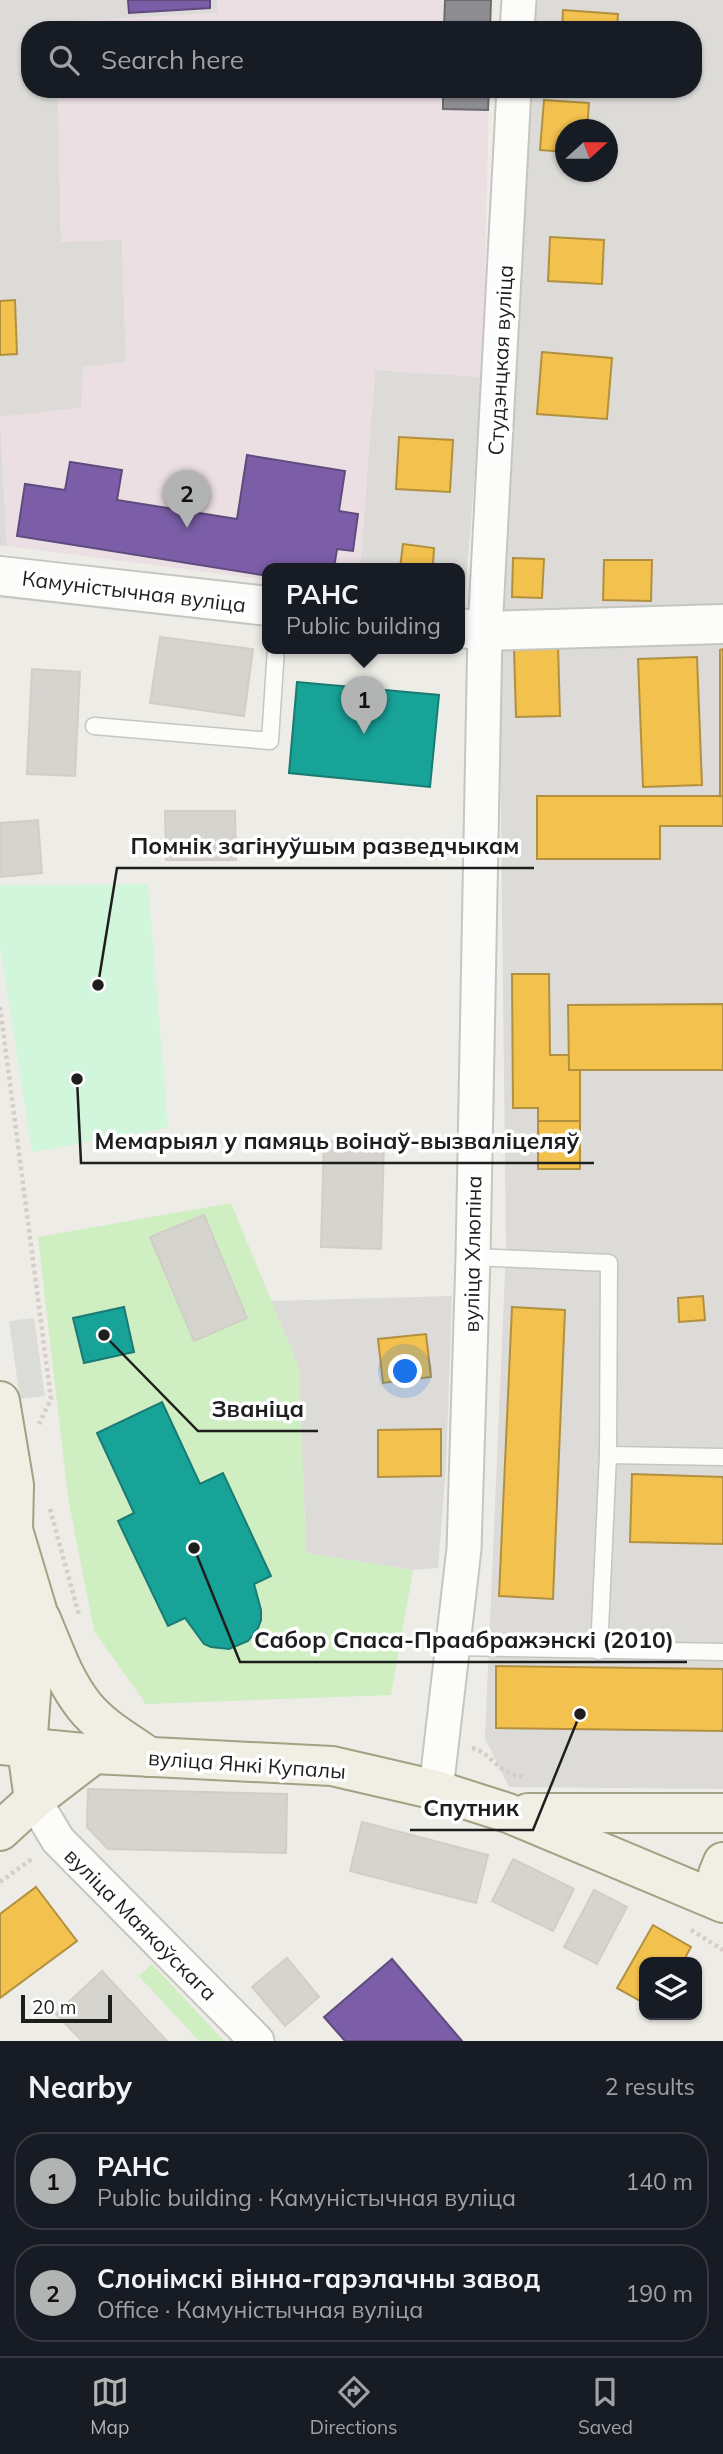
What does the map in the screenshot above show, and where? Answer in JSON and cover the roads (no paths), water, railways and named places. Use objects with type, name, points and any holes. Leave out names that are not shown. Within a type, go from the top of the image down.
[{"type":"main road","points":[[1,1416],[14,1485],[13,1607],[1,1673],[11,1717],[14,1747],[34,1800]]},
{"type":"main road","points":[[13,1607],[86,1708],[106,1727],[149,1757]]},
{"type":"main road","name":"вуліца Янкі Купалы","points":[[14,1747],[94,1754],[332,1766],[436,1790],[508,1813],[722,1902]]},
{"type":"main road","points":[[3,1850],[34,1800],[94,1754]]},
{"type":"main road","points":[[508,1813],[723,1813]]},
{"type":"main road","points":[[722,1902],[718,1874],[723,1862]]},
{"type":"street","points":[[518,21],[519,0]]},
{"type":"street","name":"Студэнцкая вуліца","points":[[473,630],[513,98]]},
{"type":"street","name":"Камуністычная вуліца","points":[[0,576],[262,605]]},
{"type":"street","points":[[473,630],[723,624]]},
{"type":"street","name":"вуліца Хлюпіна","points":[[436,1790],[464,1549],[473,1257],[473,630]]},
{"type":"street","name":"вуліца Маякоўскага","points":[[34,1800],[58,1840],[257,2041]]},
{"type":"lane","points":[[94,726],[270,741],[276,654]]},
{"type":"lane","points":[[473,1257],[609,1263],[608,1455],[598,1651]]},
{"type":"lane","points":[[608,1455],[723,1457]]},
{"type":"lane","points":[[452,1647],[723,1652]]},
{"type":"place","name":"Слонімскі вінна-гарэлачны завод","points":[[187,528]]},
{"type":"place","name":"РАНС","points":[[364,734]]},
{"type":"place","name":"Помнік загінуўшым разведчыкам","points":[[98,985]]},
{"type":"place","name":"Мемарыял у памяць воінаў-вызваліцеляў","points":[[77,1079]]},
{"type":"place","name":"Званіца","points":[[104,1335]]},
{"type":"place","name":"Сабор Спаса-Праабражэнскі (2010)","points":[[194,1548]]},
{"type":"place","name":"Спутник","points":[[580,1714]]}]
